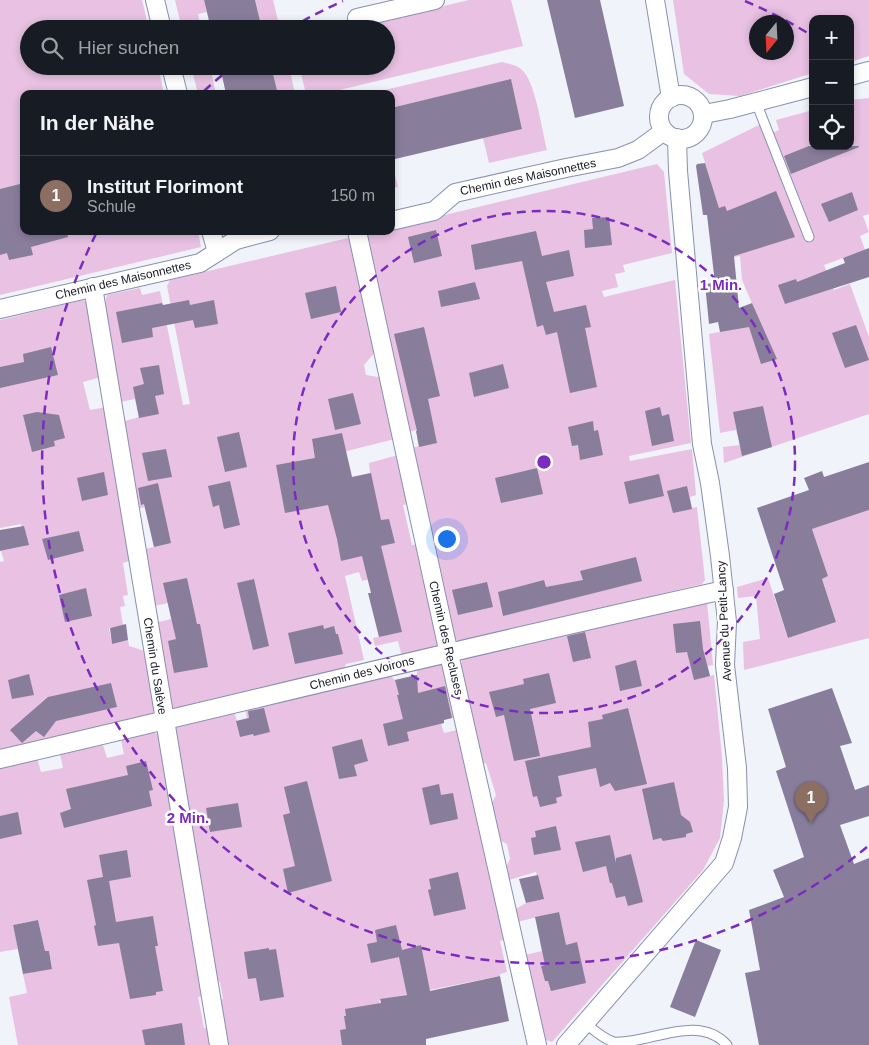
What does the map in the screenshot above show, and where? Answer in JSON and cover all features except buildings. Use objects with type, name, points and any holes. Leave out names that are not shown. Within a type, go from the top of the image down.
[{"type":"street","points":[[155,0],[160,20]]},
{"type":"street","points":[[357,18],[435,0]]},
{"type":"street","points":[[655,0],[671,98],[685,95],[692,97],[697,101],[704,114],[702,124],[697,133],[687,138],[671,135]]},
{"type":"street","points":[[854,75],[869,71]]},
{"type":"street","points":[[173,75],[177,90]]},
{"type":"street","points":[[704,114],[730,109],[809,87]]},
{"type":"street","name":"Avenue du Petit-Lancy","points":[[566,1045],[710,882],[724,863],[732,838],[738,807],[737,768],[726,665],[727,622],[724,590],[711,492],[702,444],[678,171],[671,135],[659,119],[666,102],[671,98]]},
{"type":"street","name":"Chemin des Maisonnettes","points":[[395,220],[434,211],[454,193],[618,158],[671,135]]},
{"type":"street","points":[[212,235],[217,252]]},
{"type":"street","name":"Chemin des Maisonnettes","points":[[0,309],[200,262],[236,240],[255,235]]},
{"type":"street","name":"Chemin des Recluses","points":[[358,235],[449,652],[538,1045]]},
{"type":"street","name":"Chemin du Salève","points":[[93,287],[218,1045]]},
{"type":"street","name":"Chemin des Voirons","points":[[0,759],[449,652],[724,590]]},
{"type":"lane","points":[[756,102],[809,237]]},
{"type":"lane","points":[[585,1023],[605,1039],[616,1043],[628,1043],[693,1031],[710,1034],[726,1045]]},
{"type":"shaded area","points":[[0,0],[142,0],[147,20],[20,20],[20,75],[160,75],[163,90],[20,90],[20,235],[199,235],[201,247],[0,295]]},
{"type":"shaded area","points":[[175,0],[204,0],[207,12],[198,14],[199,20],[180,20]]},
{"type":"shaded area","points":[[255,0],[273,0],[278,20],[260,20]]},
{"type":"shaded area","points":[[469,0],[511,0],[523,46],[340,90],[305,90],[301,75],[395,75],[395,20],[383,20]]},
{"type":"shaded area","points":[[673,0],[869,0],[869,56],[854,61],[854,15],[809,15],[809,74],[740,96],[709,94],[684,74]]},
{"type":"shaded area","points":[[502,62],[519,67],[528,77],[532,86],[547,150],[489,163],[483,138],[522,128],[511,80],[395,107],[395,90],[385,90]]},
{"type":"shaded area","points":[[193,75],[212,75],[215,90],[197,90]]},
{"type":"shaded area","points":[[273,75],[291,75],[294,90],[277,90]]},
{"type":"shaded area","points":[[869,98],[869,214],[863,216],[869,232],[860,236],[865,250],[824,265],[834,290],[850,284],[869,337],[869,414],[724,463],[723,447],[740,445],[736,430],[720,433],[709,334],[739,328],[757,315],[742,280],[740,256],[734,257],[702,153],[761,124],[805,234],[805,240],[814,239],[772,133],[779,130],[776,120],[809,111],[809,150],[854,150],[854,100]]},
{"type":"shaded area","points":[[657,164],[664,172],[672,253],[623,265],[625,272],[615,274],[618,287],[602,291],[604,297],[675,280],[691,443],[629,456],[630,461],[692,449],[696,495],[690,497],[692,508],[697,507],[705,580],[702,584],[460,642],[455,639],[412,448],[419,446],[416,430],[409,432],[365,240],[367,235],[395,235],[395,227]]},
{"type":"shaded area","points":[[395,175],[398,187],[395,187]]},
{"type":"shaded area","points":[[348,238],[353,241],[377,350],[364,365],[366,375],[384,378],[395,439],[331,455],[334,471],[350,467],[352,477],[370,473],[369,463],[398,455],[408,504],[403,505],[412,545],[420,544],[442,641],[438,647],[402,657],[398,641],[375,646],[373,638],[401,632],[388,575],[362,581],[359,572],[345,576],[364,660],[346,664],[343,670],[175,709],[169,705],[155,623],[171,619],[168,603],[154,606],[145,549],[154,547],[145,507],[136,509],[121,422],[139,417],[135,399],[120,402],[105,303],[107,295],[140,288],[142,295],[160,291],[183,405],[190,404],[167,286],[170,280]]},
{"type":"shaded area","points":[[83,300],[89,304],[101,377],[83,382],[90,410],[106,407],[132,560],[123,563],[128,595],[123,596],[125,606],[120,607],[123,625],[109,628],[112,643],[128,640],[129,646],[145,651],[156,708],[152,715],[0,751],[0,562],[4,561],[1,551],[25,546],[21,524],[0,528],[0,320]]},
{"type":"shaded area","points":[[869,510],[869,638],[744,670],[743,642],[760,639],[756,596],[738,598],[737,587],[768,578],[788,638],[836,622],[822,579],[828,576],[811,526],[815,528]]},
{"type":"shaded area","points":[[707,602],[713,665],[708,666],[710,676],[714,675],[722,757],[724,801],[720,838],[703,870],[552,1042],[543,1039],[525,955],[542,951],[540,942],[564,937],[558,912],[517,922],[514,910],[526,903],[543,899],[536,872],[509,880],[506,867],[510,859],[507,844],[501,841],[492,803],[496,795],[486,763],[482,764],[460,664],[465,657]]},
{"type":"shaded area","points":[[441,664],[447,667],[458,716],[444,720],[444,723],[441,724],[444,733],[461,729],[507,939],[500,941],[507,972],[500,974],[500,976],[379,1000],[387,1045],[225,1045],[217,1000],[223,999],[220,982],[214,979],[173,730],[176,726],[234,712],[237,721],[247,718],[245,709],[390,676],[395,680],[417,675],[417,669]]},
{"type":"shaded area","points":[[153,732],[160,736],[204,996],[198,997],[204,1028],[209,1028],[212,1045],[18,1045],[9,997],[27,993],[23,974],[52,968],[49,951],[45,951],[38,920],[13,925],[18,949],[0,952],[0,767],[37,758],[41,772],[63,768],[60,754],[103,745],[107,758],[124,754],[121,740]]},
{"type":"place","name":"Institut Florimont","points":[[811,823]]}]
